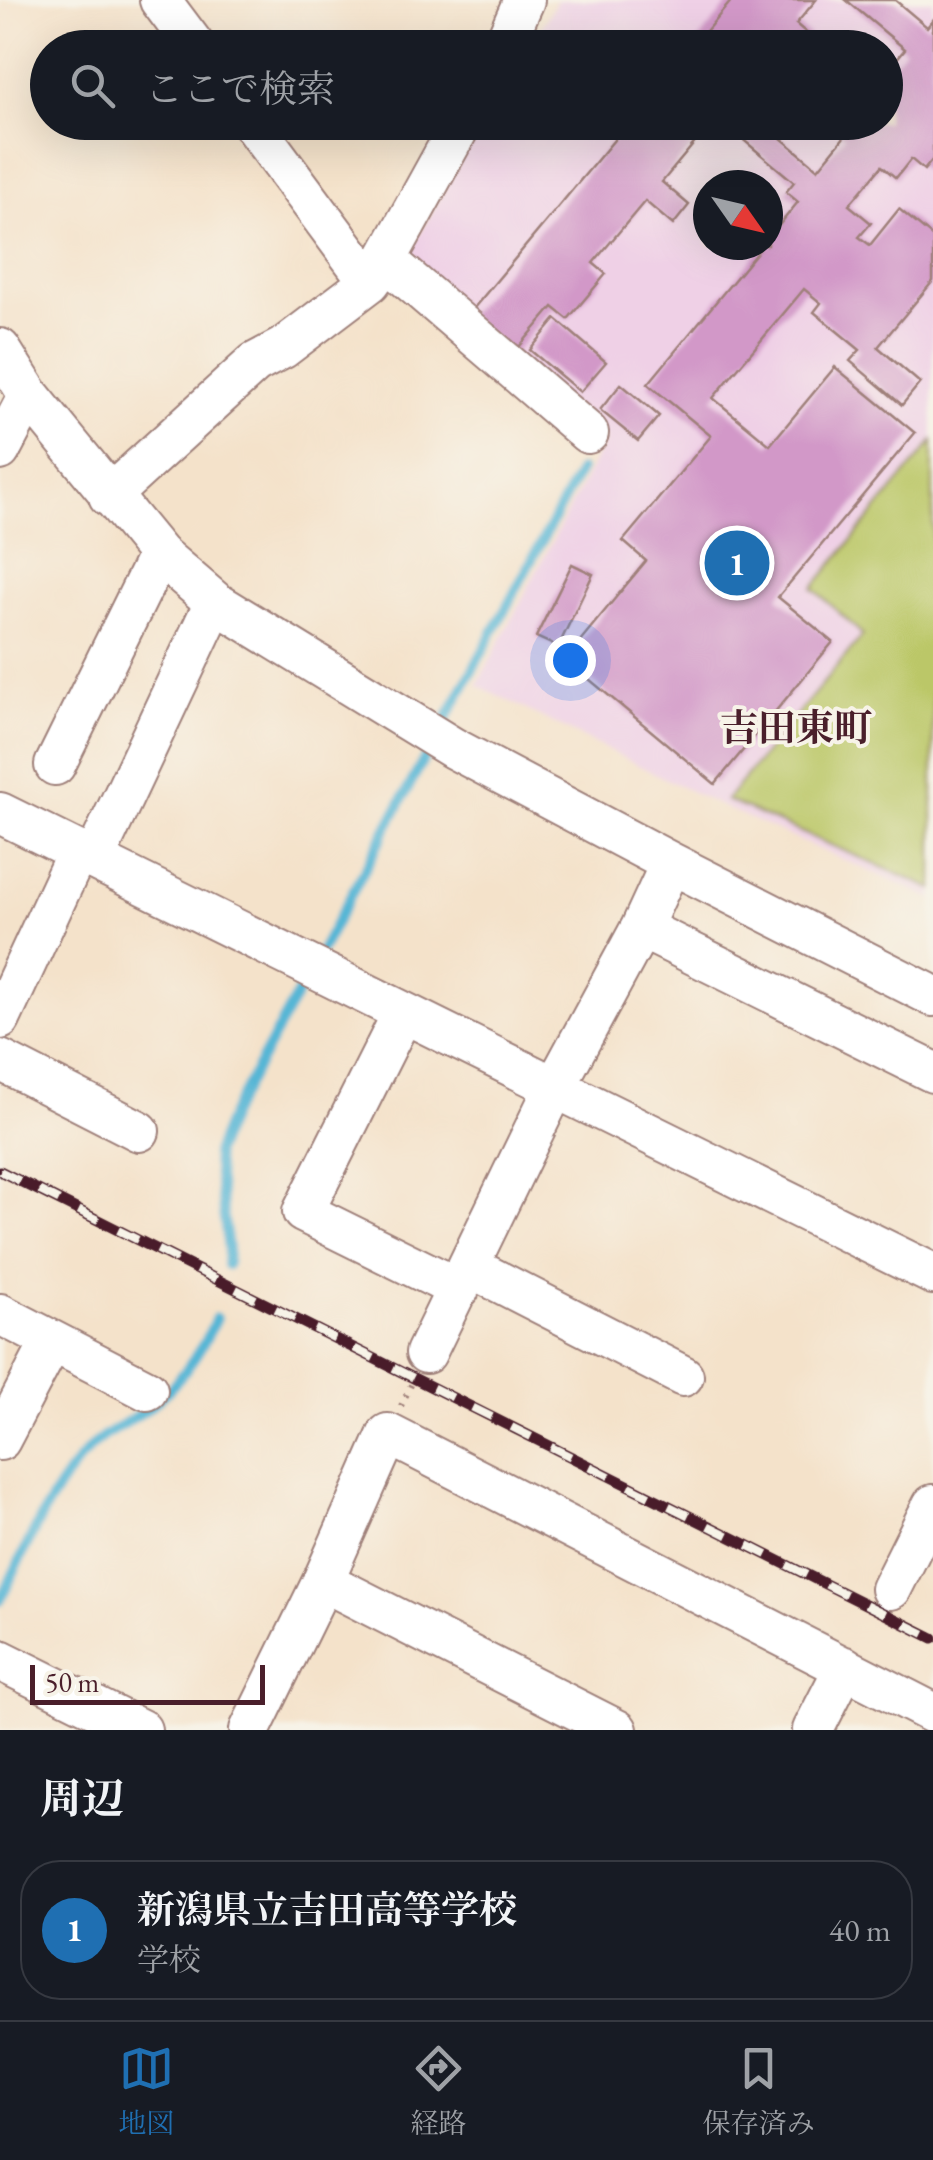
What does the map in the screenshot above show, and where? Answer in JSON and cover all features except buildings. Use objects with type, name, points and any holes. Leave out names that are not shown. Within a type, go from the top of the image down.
[{"type":"street","points":[[160,0],[182,30]]},
{"type":"street","points":[[509,30],[517,4]]},
{"type":"street","points":[[266,140],[378,271],[588,433]]},
{"type":"street","points":[[110,496],[254,364],[283,348],[378,271],[452,140]]},
{"type":"street","points":[[0,349],[30,395],[158,554],[215,602],[453,748],[933,996]]},
{"type":"street","points":[[0,450],[30,395]]},
{"type":"street","points":[[55,765],[158,554]]},
{"type":"street","points":[[0,1019],[215,602]]},
{"type":"street","points":[[0,812],[933,1274]]},
{"type":"street","points":[[426,1353],[555,1087],[641,928],[671,863]]},
{"type":"street","points":[[641,928],[933,1072]]},
{"type":"street","points":[[402,1013],[303,1212],[464,1278],[682,1376]]},
{"type":"street","points":[[0,1060],[139,1131]]},
{"type":"street","points":[[0,1314],[147,1390]]},
{"type":"street","points":[[0,1440],[52,1341]]},
{"type":"street","points":[[250,1730],[323,1581],[388,1434],[933,1713]]},
{"type":"street","points":[[891,1590],[933,1505]]},
{"type":"street","points":[[323,1581],[617,1730]]},
{"type":"street","points":[[0,1660],[142,1730]]},
{"type":"street","points":[[813,1730],[845,1666]]},
{"type":"path","points":[[388,1434],[426,1353]]},
{"type":"shaded area","points":[[557,0],[933,0],[933,899],[714,803],[477,685],[605,440],[402,267],[472,140],[903,140],[903,30],[540,30]]},
{"type":"green space","points":[[933,441],[933,889],[726,800],[863,635],[813,588]]},
{"type":"waterway","points":[[441,729],[580,470]]},
{"type":"waterway","points":[[317,958],[432,744]]},
{"type":"waterway","points":[[227,1265],[215,1153],[231,1114],[309,973]]},
{"type":"waterway","points":[[0,1601],[39,1521],[75,1464],[96,1442],[169,1390],[196,1356],[216,1318]]},
{"type":"railway","points":[[0,1171],[933,1638]]},
{"type":"place","name":"新潟県立吉田高等学校","points":[[737,563]]},
{"type":"district","name":"吉田東町","points":[[796,728]]}]
